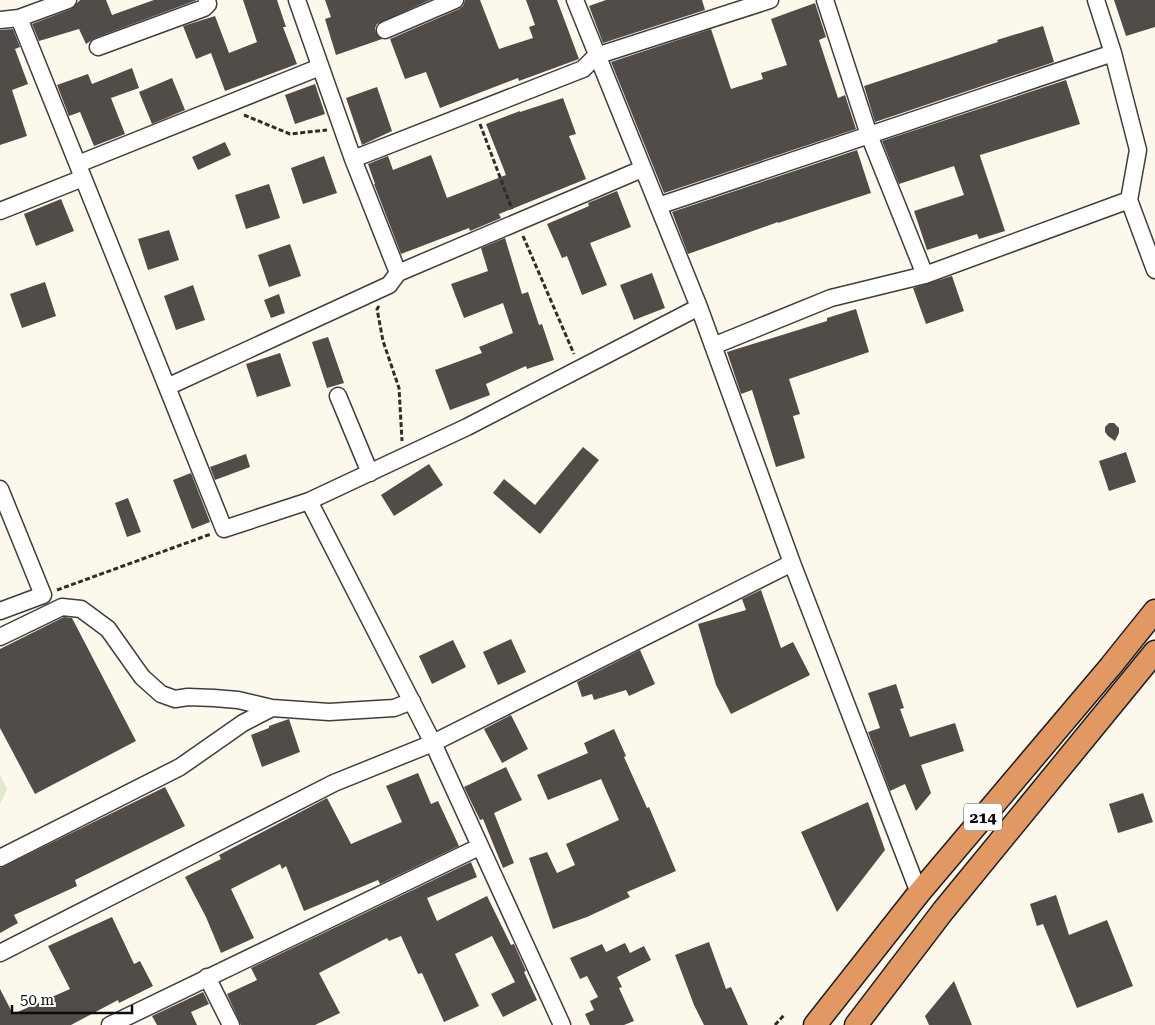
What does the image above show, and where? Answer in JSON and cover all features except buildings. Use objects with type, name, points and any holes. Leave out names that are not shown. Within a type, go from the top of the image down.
[{"type":"highway","name":"214","points":[[815,1025],[919,893],[1155,611]]},
{"type":"highway","name":"214","points":[[856,1025],[943,911],[1155,652]]},
{"type":"street","points":[[0,20],[19,18],[68,0]]},
{"type":"street","points":[[98,47],[204,8],[208,4],[207,0]]},
{"type":"street","points":[[296,0],[393,279]]},
{"type":"street","points":[[385,30],[454,0]]},
{"type":"street","points":[[574,0],[700,307],[792,563],[919,893]]},
{"type":"street","points":[[353,160],[583,69],[596,56],[770,0]]},
{"type":"street","points":[[825,0],[869,135],[925,275]]},
{"type":"street","points":[[1096,0],[1113,53],[1138,150],[1129,200],[1155,270]]},
{"type":"street","points":[[19,18],[224,529],[309,501],[467,427],[700,307]]},
{"type":"street","points":[[658,206],[1113,53]]},
{"type":"street","points":[[0,212],[80,171],[221,107],[320,67]]},
{"type":"street","points":[[167,387],[517,222],[642,169]]},
{"type":"street","points":[[713,346],[831,298],[925,275],[1129,200]]},
{"type":"street","points":[[338,396],[370,472]]},
{"type":"street","points":[[0,490],[43,595],[0,611]]},
{"type":"street","points":[[309,501],[433,743],[562,1025]]},
{"type":"street","points":[[0,953],[334,783],[433,743],[792,563]]},
{"type":"street","points":[[0,637],[62,607],[81,609],[108,628],[142,677],[161,694],[175,699],[188,697],[238,700],[272,708],[329,712],[394,708],[412,701]]},
{"type":"street","points":[[0,858],[180,767],[243,724],[272,708]]},
{"type":"street","points":[[110,1025],[480,847]]},
{"type":"street","points":[[207,977],[231,1025]]},
{"type":"path","points":[[221,107],[261,120],[290,134],[342,128]]},
{"type":"path","points":[[475,111],[517,222],[581,368]]},
{"type":"path","points":[[393,279],[377,308],[383,341],[399,388],[403,457]]},
{"type":"path","points":[[43,595],[224,529]]},
{"type":"path","points":[[775,1025],[784,1014]]},
{"type":"green space","points":[[0,775],[7,789],[0,804]]}]
